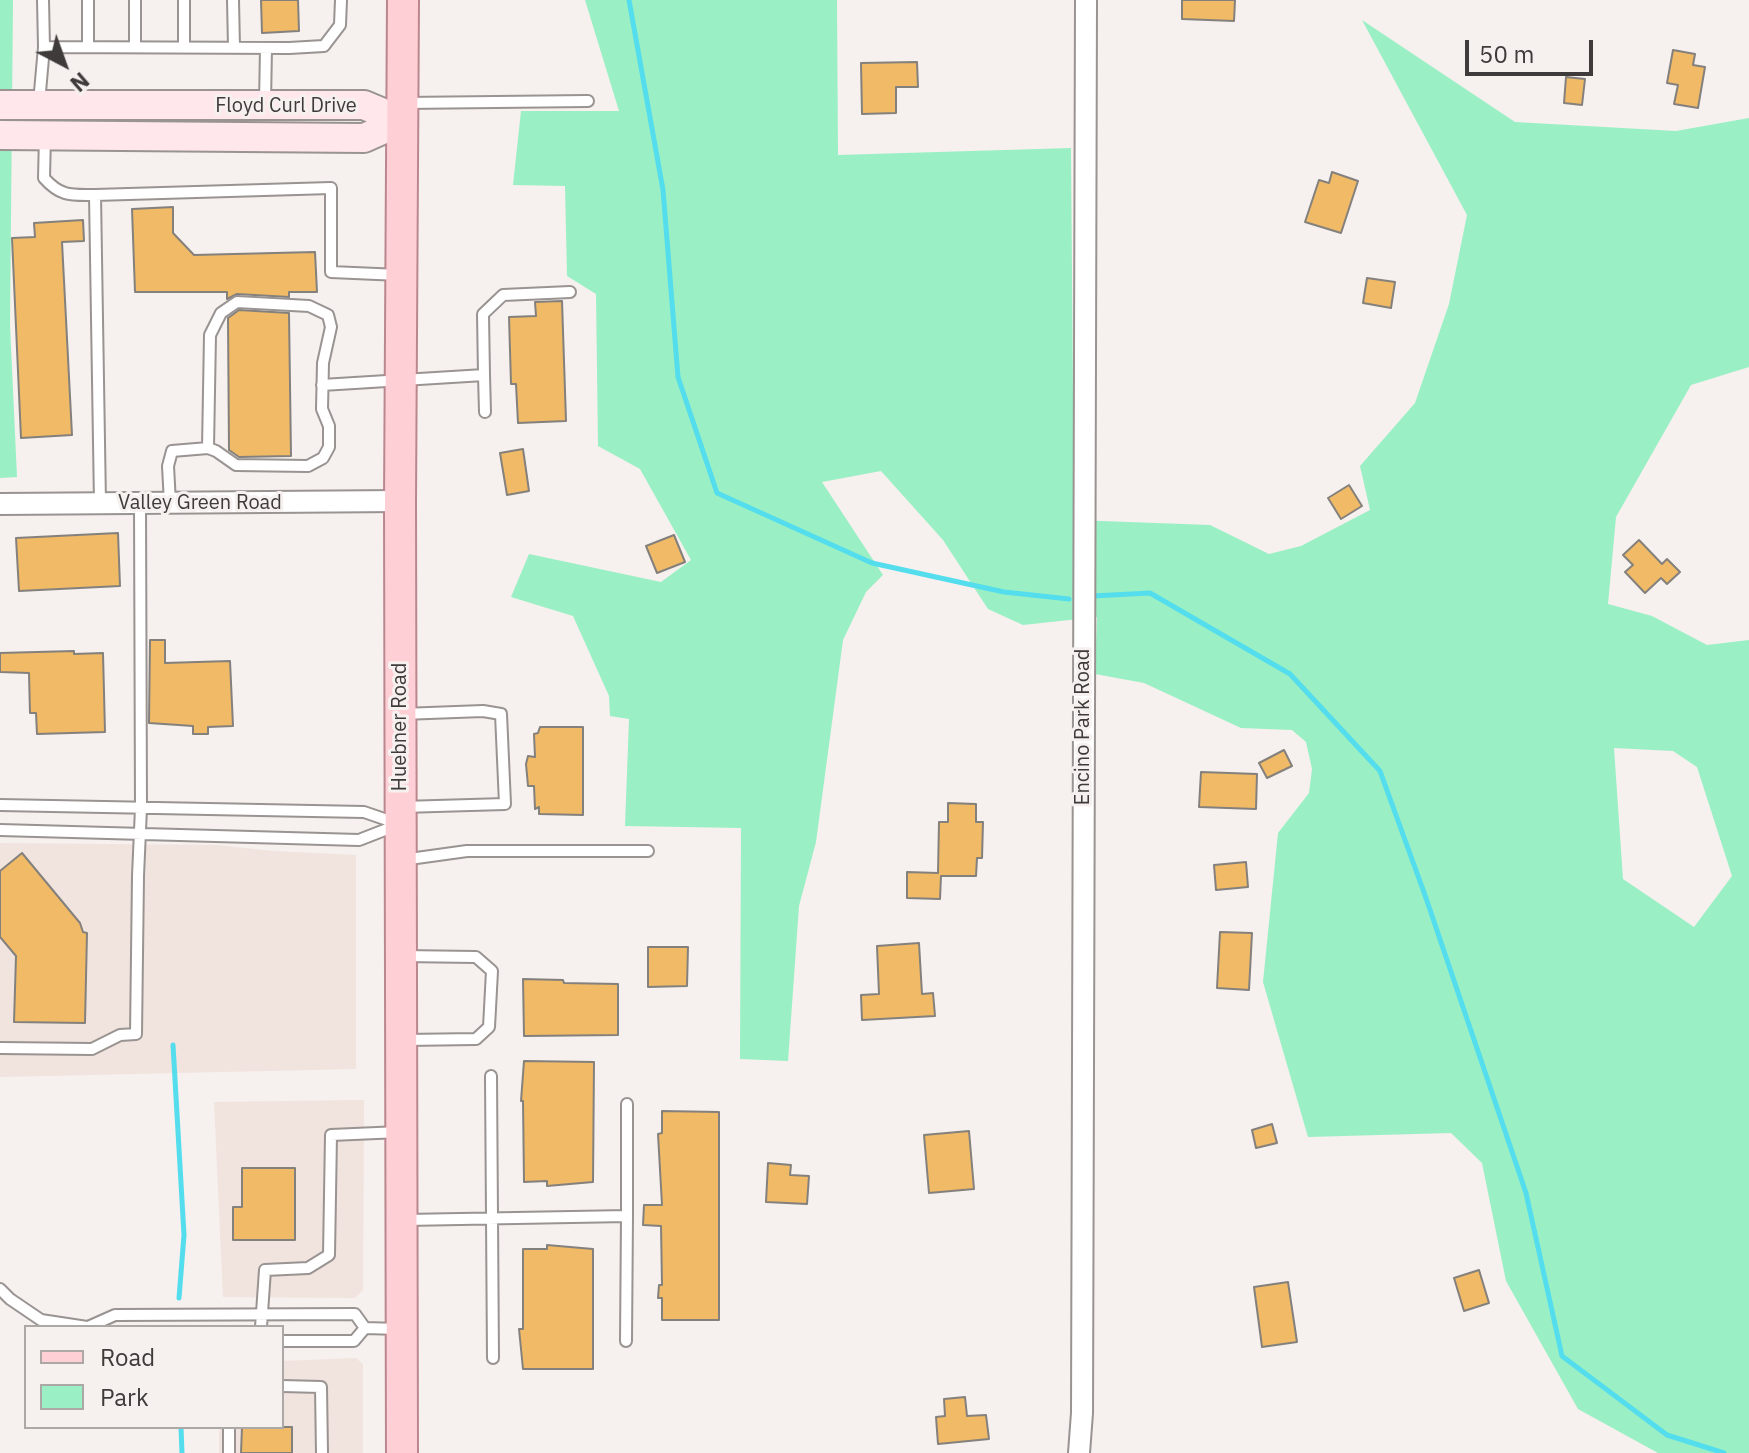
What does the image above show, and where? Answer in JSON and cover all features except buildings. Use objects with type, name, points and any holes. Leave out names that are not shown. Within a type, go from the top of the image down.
[{"type":"main road","name":"Huebner Road","points":[[402,1453],[400,501],[403,0]]},
{"type":"street","name":"Encino Park Road","points":[[1079,1453],[1082,1413],[1086,0]]},
{"type":"street","name":"Floyd Curl Drive","points":[[0,105],[364,105],[402,112]]},
{"type":"street","points":[[39,105],[45,135]]},
{"type":"street","name":"Floyd Curl Drive","points":[[0,135],[364,138],[402,112]]},
{"type":"street","name":"Valley Green Road","points":[[0,504],[400,501]]},
{"type":"lane","points":[[39,105],[44,47],[43,0]]},
{"type":"lane","points":[[88,0],[88,47]]},
{"type":"lane","points":[[135,0],[135,47]]},
{"type":"lane","points":[[184,0],[184,47]]},
{"type":"lane","points":[[233,0],[234,47]]},
{"type":"lane","points":[[44,47],[324,46],[340,25],[341,0]]},
{"type":"lane","points":[[265,105],[266,48]]},
{"type":"lane","points":[[402,112],[588,101]]},
{"type":"lane","points":[[45,135],[44,178],[67,195],[331,188],[331,272],[402,276]]},
{"type":"lane","points":[[95,195],[100,503]]},
{"type":"lane","points":[[485,412],[483,314],[503,295],[570,292]]},
{"type":"lane","points":[[170,503],[168,466],[172,451],[208,448],[236,465],[308,466],[323,458],[329,447],[329,426],[322,409],[323,363],[331,327],[328,315],[309,306],[237,302],[221,313],[210,335],[208,448]]},
{"type":"lane","points":[[322,385],[484,375]]},
{"type":"lane","points":[[0,1048],[92,1049],[120,1035],[136,1034],[141,808],[140,503]]},
{"type":"lane","points":[[0,805],[364,812],[401,816],[505,804],[501,714],[483,711],[400,714]]},
{"type":"lane","points":[[0,830],[359,840],[401,816]]},
{"type":"lane","points":[[400,860],[467,851],[648,851]]},
{"type":"lane","points":[[400,956],[476,957],[492,971],[489,1027],[476,1039],[401,1040]]},
{"type":"lane","points":[[491,1076],[493,1358]]},
{"type":"lane","points":[[626,1341],[627,1104]]},
{"type":"lane","points":[[261,1325],[265,1270],[308,1268],[329,1255],[331,1135],[401,1132]]},
{"type":"lane","points":[[403,1220],[627,1216]]},
{"type":"lane","points":[[0,1289],[41,1320],[74,1325]]},
{"type":"lane","points":[[92,1325],[115,1315],[355,1314],[365,1328]]},
{"type":"lane","points":[[365,1328],[401,1329]]},
{"type":"lane","points":[[284,1341],[354,1341],[365,1328]]},
{"type":"lane","points":[[284,1386],[321,1387],[322,1453]]},
{"type":"lane","points":[[229,1429],[229,1453]]},
{"type":"shaded area","points":[[0,843],[216,845],[356,855],[356,1069],[0,1077]]},
{"type":"shaded area","points":[[364,1100],[363,1290],[355,1298],[223,1297],[214,1102]]},
{"type":"shaded area","points":[[356,1358],[363,1364],[363,1453],[219,1453],[219,1429],[284,1429],[284,1361]]},
{"type":"green space","points":[[0,0],[13,0],[10,325],[17,477],[0,478]]},
{"type":"green space","points":[[585,0],[837,0],[838,155],[1071,148],[1074,520],[1210,525],[1269,554],[1301,546],[1370,510],[1360,466],[1415,403],[1449,304],[1467,215],[1362,20],[1515,122],[1676,131],[1749,118],[1749,367],[1691,385],[1616,517],[1608,604],[1652,616],[1707,645],[1749,640],[1749,1453],[1658,1453],[1578,1409],[1506,1281],[1482,1163],[1451,1133],[1308,1137],[1263,982],[1278,833],[1309,793],[1312,769],[1306,742],[1292,730],[1241,728],[1144,683],[1095,674],[1097,617],[1023,625],[988,609],[943,540],[881,471],[822,482],[883,575],[866,592],[843,640],[816,842],[799,906],[788,1061],[740,1059],[741,828],[625,826],[629,719],[610,716],[609,696],[573,616],[511,597],[529,554],[661,582],[691,560],[640,469],[598,446],[596,294],[567,276],[565,186],[513,185],[521,111],[619,111]],"holes":[[[1614,748],[1673,751],[1697,767],[1732,876],[1694,927],[1623,879]]]},
{"type":"waterway","points":[[629,0],[663,190],[678,377],[717,493],[872,563],[1004,592],[1069,599]]},
{"type":"waterway","points":[[1093,596],[1150,593],[1290,674],[1380,771],[1526,1193],[1562,1356],[1667,1435],[1724,1453]]},
{"type":"waterway","points":[[173,1045],[184,1235],[179,1298]]},
{"type":"waterway","points":[[181,1429],[182,1453]]}]
